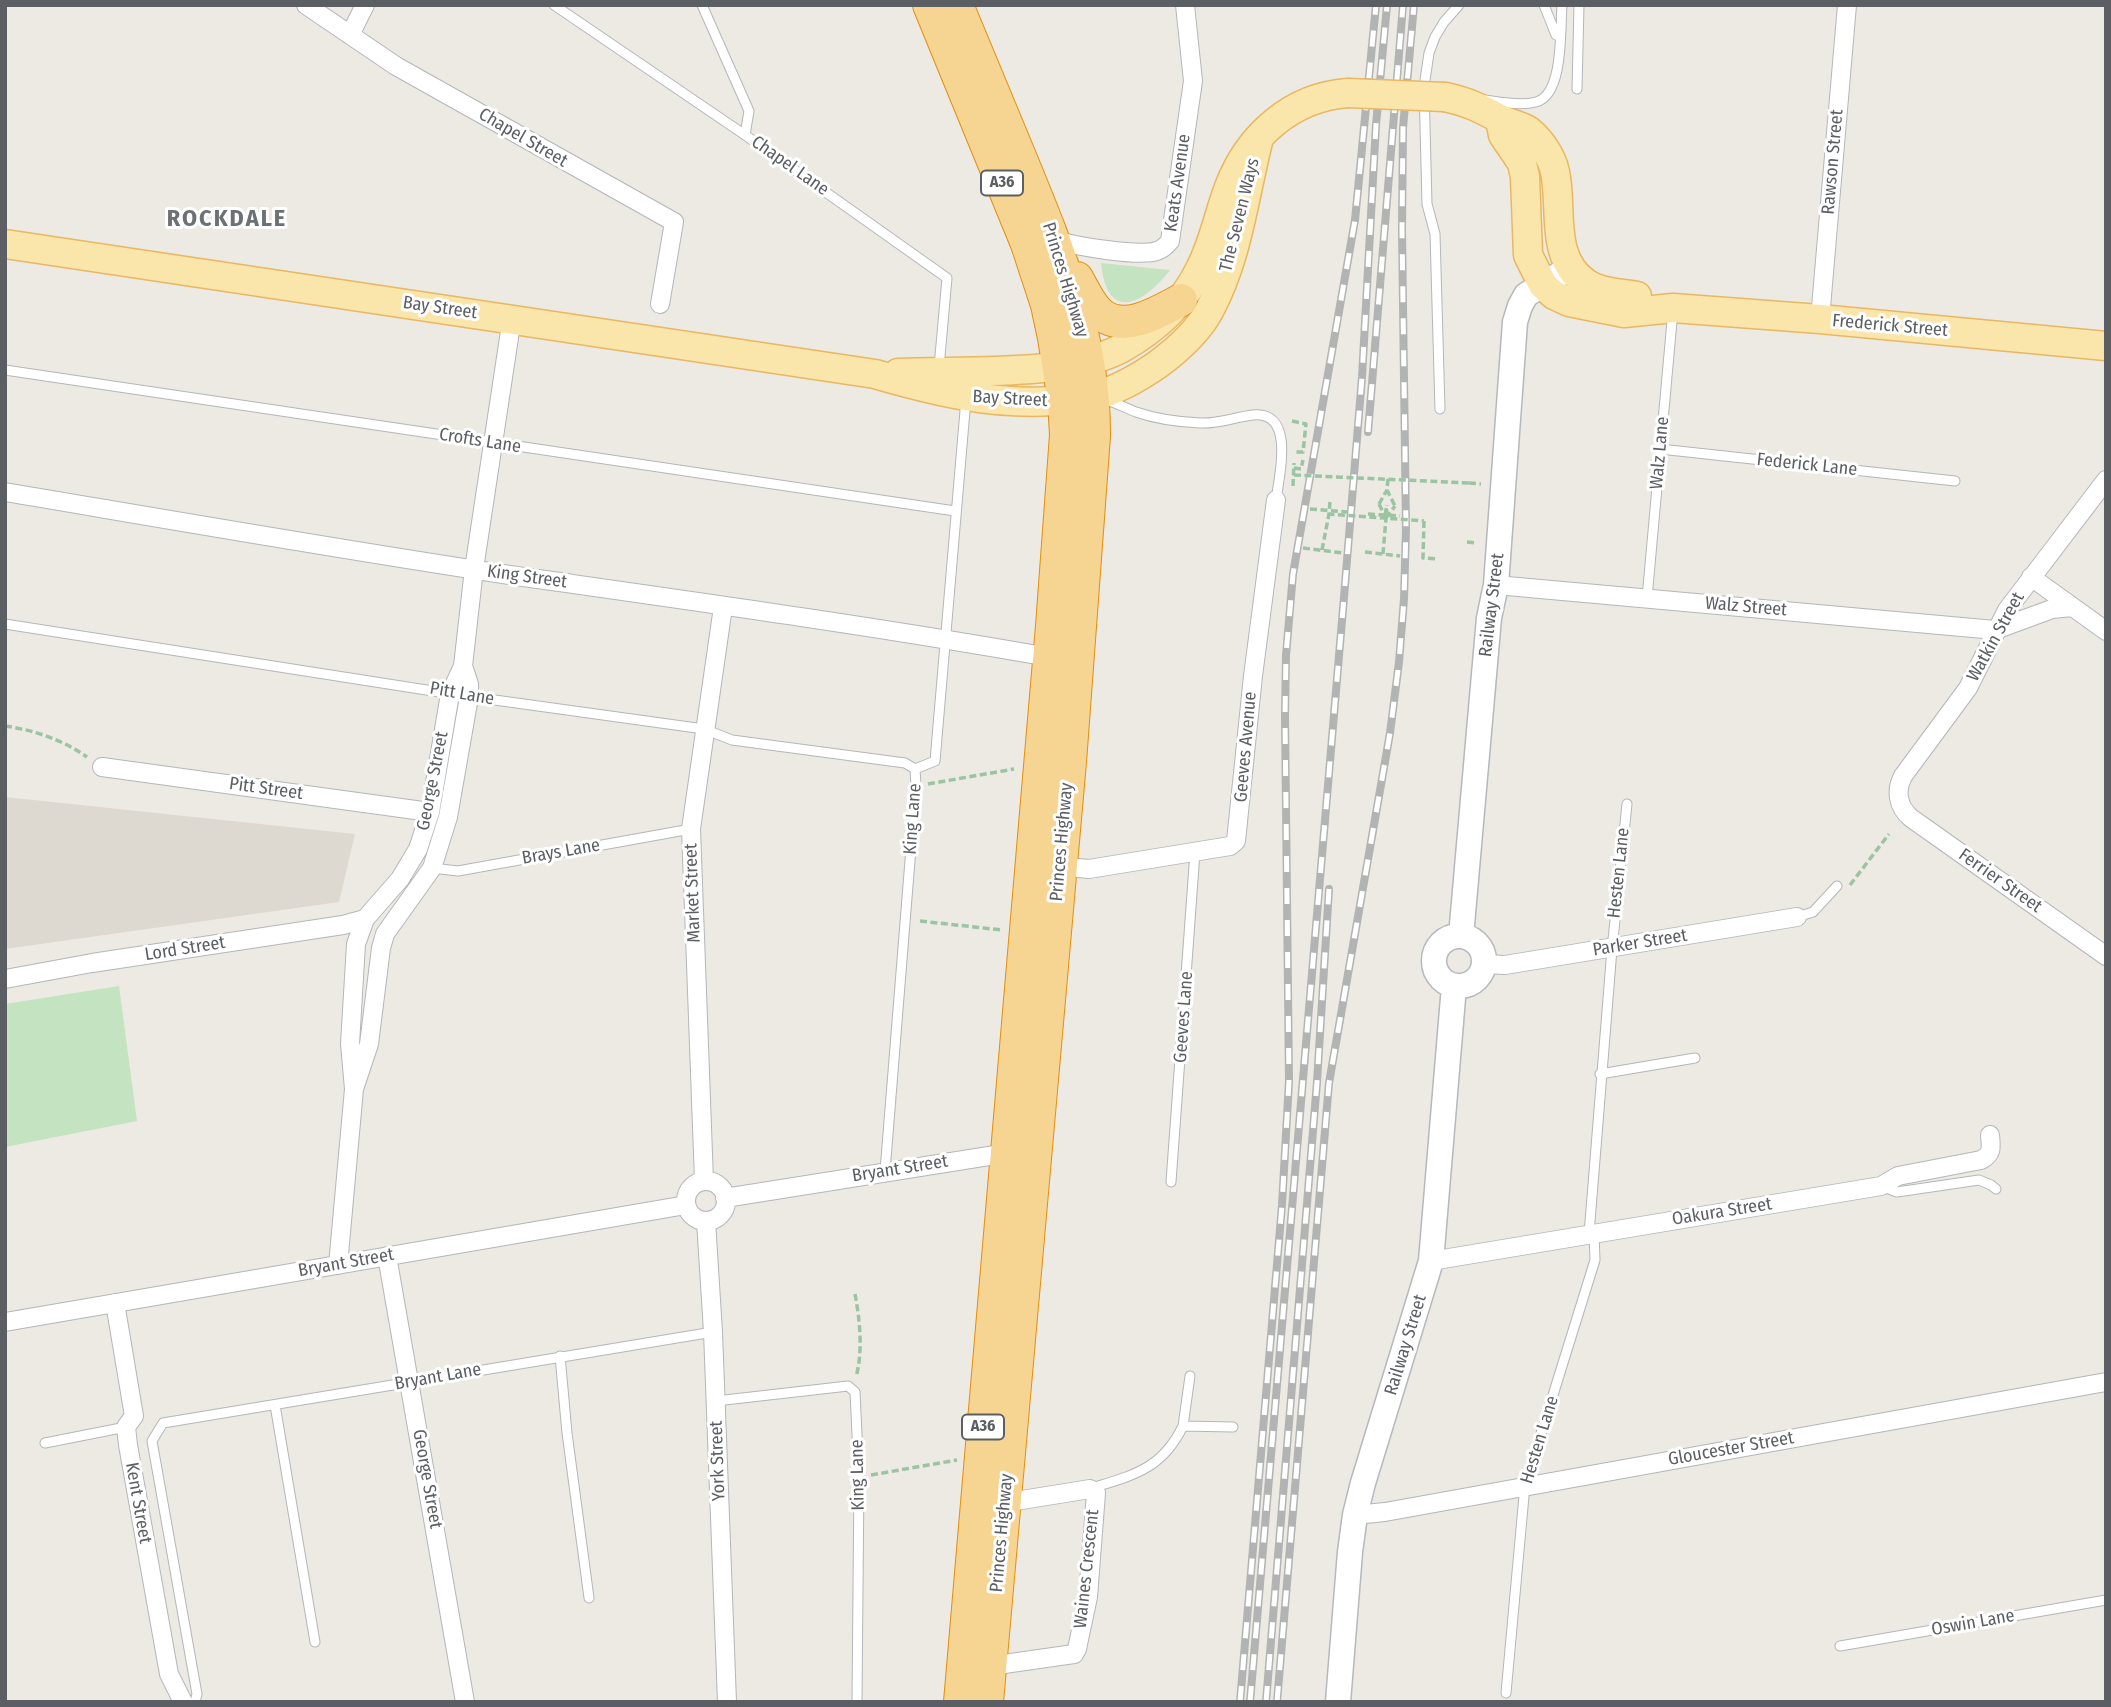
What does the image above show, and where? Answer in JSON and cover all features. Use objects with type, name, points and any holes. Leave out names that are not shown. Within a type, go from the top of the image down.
[{"type":"highway","name":"Princes Highway","points":[[929,5],[1027,244],[1047,305],[1073,363]]},
{"type":"highway","name":"Princes Highway","points":[[957,5],[1055,240],[1074,301],[1073,363],[1079,399],[1094,436],[1045,865],[990,1506],[977,1666],[987,1702]]},
{"type":"highway","points":[[1055,240],[1096,309],[1103,316],[1124,321],[1138,320],[1181,300]]},
{"type":"highway","name":"Princes Highway","points":[[1045,865],[1049,657],[1066,435],[1079,399]]},
{"type":"highway","name":"Princes Highway","points":[[960,1702],[977,1666]]},
{"type":"main road","name":"The Seven Ways","points":[[1073,363],[1118,350],[1161,321],[1181,300],[1208,253],[1237,171],[1271,124],[1298,105],[1315,98],[1348,93],[1445,97],[1474,104],[1500,120],[1528,130],[1545,148],[1555,170],[1559,230],[1571,267]]},
{"type":"main road","points":[[1500,120],[1503,135],[1522,163],[1526,189],[1528,255],[1543,285]]},
{"type":"main road","name":"The Seven Ways","points":[[1079,399],[1136,378],[1166,358],[1184,342],[1208,313],[1231,258],[1259,138]]},
{"type":"main road","name":"Bay Street","points":[[5,244],[875,374],[966,397],[1003,402],[1079,399]]},
{"type":"main road","name":"Frederick Street","points":[[1571,267],[1585,282],[1604,291],[1637,296],[1673,308]]},
{"type":"main road","name":"Frederick Street","points":[[1543,285],[1562,299],[1625,313],[1673,308],[2106,346]]},
{"type":"main road","name":"Bay Street","points":[[875,374],[1073,363]]},
{"type":"street","name":"Chapel Street","points":[[306,5],[397,66],[674,222],[660,304]]},
{"type":"street","points":[[350,35],[365,5]]},
{"type":"street","name":"Keats Avenue","points":[[1055,240],[1082,247],[1148,253],[1165,247],[1170,241],[1193,81],[1185,5]]},
{"type":"street","name":"Rawson Street","points":[[1820,319],[1847,5]]},
{"type":"street","name":"Railway Street","points":[[1461,936],[1489,618],[1496,585],[1515,322],[1526,295],[1571,267]]},
{"type":"street","name":"George Street","points":[[354,1089],[350,1065],[356,944],[365,919],[400,879],[418,849],[430,812],[450,694],[463,666],[474,569],[512,318]]},
{"type":"street","name":"Watkin Street","points":[[1899,800],[1898,786],[1903,776],[1968,688],[2007,610],[2106,480]]},
{"type":"street","name":"King Street","points":[[5,492],[474,569],[660,595],[1049,657]]},
{"type":"street","name":"Geeves Avenue","points":[[1045,865],[1089,869],[1234,845],[1238,838],[1251,698],[1276,500]]},
{"type":"street","points":[[2031,577],[2106,631]]},
{"type":"street","name":"Walz Street","points":[[1496,585],[1995,630]]},
{"type":"street","name":"Market Street","points":[[704,1181],[691,829],[723,607]]},
{"type":"street","points":[[1995,630],[2052,609],[2072,607]]},
{"type":"street","name":"George Street","points":[[338,1265],[354,1089],[369,1044],[381,948],[385,934],[432,868],[448,817],[469,697],[469,684],[463,666]]},
{"type":"street","name":"Pitt Street","points":[[102,767],[430,812]]},
{"type":"street","name":"Ferrier Street","points":[[1899,800],[1911,818],[2106,956]]},
{"type":"street","name":"Parker Street","points":[[1483,964],[1505,965],[1797,917]]},
{"type":"street","name":"Lord Street","points":[[5,979],[343,925],[365,919]]},
{"type":"street","points":[[1461,936],[1469,938],[1480,948],[1483,964],[1481,972],[1470,983],[1454,986],[1440,977],[1434,962],[1435,954],[1445,940],[1461,936]]},
{"type":"street","name":"Railway Street","points":[[1338,1702],[1355,1515],[1431,1261],[1454,986]]},
{"type":"street","name":"Oakura Street","points":[[1431,1261],[1881,1186],[1898,1176],[1981,1160],[1991,1151],[1990,1135]]},
{"type":"street","name":"Bryant Street","points":[[725,1198],[885,1171],[1021,1153]]},
{"type":"street","points":[[704,1181],[716,1184],[724,1192],[725,1198],[723,1211],[706,1221],[693,1216],[686,1205],[688,1192],[697,1183],[704,1181]]},
{"type":"street","name":"Bryant Street","points":[[5,1322],[686,1205]]},
{"type":"street","name":"York Street","points":[[706,1221],[713,1332],[727,1702]]},
{"type":"street","name":"George Street","points":[[387,1256],[466,1702]]},
{"type":"street","name":"Kent Street","points":[[114,1303],[134,1416],[126,1427],[128,1445],[169,1674],[183,1702]]},
{"type":"street","name":"Gloucester Street","points":[[1355,1515],[1385,1512],[2106,1382]]},
{"type":"street","name":"Waines Crescent","points":[[977,1666],[1074,1654],[1089,1584],[1096,1493],[1090,1489],[990,1506]]},
{"type":"lane","name":"Chapel Lane","points":[[554,5],[745,135],[947,278],[939,371]]},
{"type":"lane","points":[[702,5],[749,111],[745,135]]},
{"type":"lane","points":[[1440,409],[1435,234],[1427,204],[1424,87],[1429,53],[1435,37],[1459,5]]},
{"type":"lane","points":[[1544,5],[1559,43]]},
{"type":"lane","points":[[1445,97],[1524,104],[1544,99],[1557,74],[1562,5]]},
{"type":"lane","points":[[1577,89],[1579,5]]},
{"type":"lane","name":"Walz Lane","points":[[1647,598],[1673,308]]},
{"type":"lane","name":"Crofts Lane","points":[[5,370],[956,511]]},
{"type":"lane","name":"King Lane","points":[[885,1171],[916,786],[915,769],[935,761],[966,397]]},
{"type":"lane","name":"Geeves Avenue","points":[[1079,399],[1154,417],[1189,422],[1216,423],[1264,415],[1275,423],[1283,444],[1276,500]]},
{"type":"lane","name":"Federick Lane","points":[[1660,449],[1955,481]]},
{"type":"lane","name":"Pitt Lane","points":[[5,624],[469,697],[704,729],[732,740],[905,763],[915,769]]},
{"type":"lane","name":"Hesten Lane","points":[[1506,1693],[1525,1485],[1595,1260],[1591,1234],[1600,1074],[1627,804]]},
{"type":"lane","name":"Brays Lane","points":[[432,868],[458,871],[691,829]]},
{"type":"lane","name":"Geeves Lane","points":[[1171,1182],[1195,852]]},
{"type":"lane","points":[[1797,917],[1813,912],[1837,886]]},
{"type":"lane","points":[[1600,1074],[1695,1058]]},
{"type":"lane","points":[[1881,1186],[1897,1192],[1979,1180],[1996,1189]]},
{"type":"lane","name":"Bryant Lane","points":[[163,1423],[713,1332]]},
{"type":"lane","points":[[560,1356],[589,1598]]},
{"type":"lane","points":[[1090,1489],[1143,1472],[1165,1453],[1183,1426],[1190,1376]]},
{"type":"lane","points":[[716,1401],[848,1386],[852,1390]]},
{"type":"lane","name":"King Lane","points":[[852,1390],[857,1405],[859,1477],[857,1702]]},
{"type":"lane","points":[[275,1405],[315,1642]]},
{"type":"lane","name":"Kent Street","points":[[163,1423],[152,1441],[197,1694],[195,1702]]},
{"type":"lane","points":[[1183,1426],[1233,1427]]},
{"type":"lane","points":[[45,1443],[126,1427]]},
{"type":"lane","name":"Oswin Lane","points":[[1840,1646],[2106,1600]]},
{"type":"path","points":[[1292,421],[1306,424],[1303,452],[1295,452],[1292,465],[1293,486]]},
{"type":"path","points":[[1292,465],[1301,468],[1303,460],[1301,475]]},
{"type":"path","points":[[1294,475],[1481,484]]},
{"type":"path","points":[[1385,516],[1379,505],[1387,490],[1388,479]]},
{"type":"path","points":[[1385,516],[1395,506],[1387,490]]},
{"type":"path","points":[[1322,550],[1330,502]]},
{"type":"path","points":[[1383,554],[1387,505]]},
{"type":"path","points":[[1310,509],[1400,516]]},
{"type":"path","points":[[1330,512],[1347,512]]},
{"type":"path","points":[[1368,514],[1424,521],[1423,558],[1438,559]]},
{"type":"path","points":[[1467,542],[1477,542]]},
{"type":"path","points":[[1303,548],[1343,552]]},
{"type":"path","points":[[1365,552],[1400,556]]},
{"type":"path","points":[[5,726],[29,729],[77,750],[102,767]]},
{"type":"path","points":[[916,786],[1021,768]]},
{"type":"path","points":[[1837,886],[1846,890],[1889,834]]},
{"type":"path","points":[[905,920],[1008,930]]},
{"type":"path","points":[[852,1390],[859,1366],[859,1314],[855,1294]]},
{"type":"path","points":[[859,1477],[962,1459]]},
{"type":"shaded area","points":[[5,797],[355,834],[339,902],[5,949]]},
{"type":"green space","points":[[1101,263],[1170,270],[1149,292],[1138,299],[1118,301],[1105,282]]},
{"type":"green space","points":[[119,986],[137,1121],[5,1147],[5,1004]]},
{"type":"railway","points":[[1240,1702],[1282,1205],[1289,1081],[1286,655],[1293,574],[1355,220],[1376,5]]},
{"type":"railway","points":[[1250,1702],[1362,377],[1376,125],[1387,5]]},
{"type":"railway","points":[[1368,432],[1403,5]]},
{"type":"railway","points":[[1277,1702],[1329,1083],[1390,733],[1399,662],[1406,528],[1403,128],[1414,5]]},
{"type":"railway","points":[[1266,1702],[1317,1082],[1329,889]]},
{"type":"district","name":"ROCKDALE","points":[[227,219]]}]
